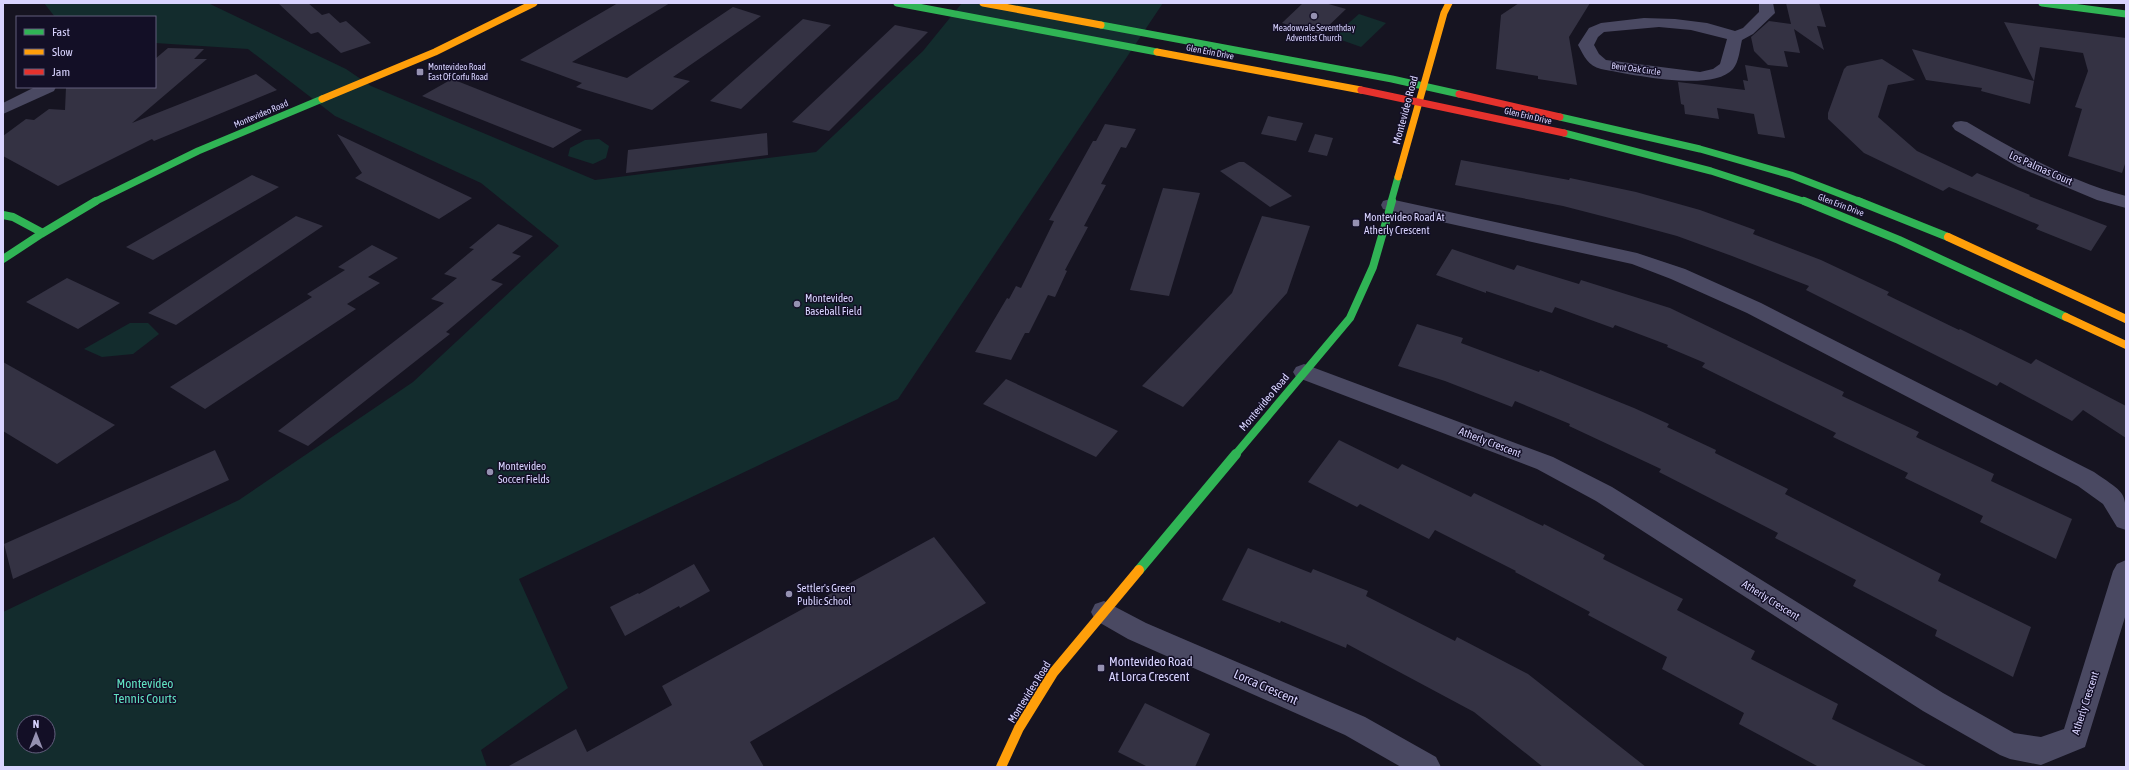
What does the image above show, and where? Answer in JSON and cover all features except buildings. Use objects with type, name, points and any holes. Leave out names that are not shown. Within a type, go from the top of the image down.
[{"type":"street","name":"Montevideo Road","points":[[3,259],[41,232],[118,189],[182,157],[435,52],[534,3]]},
{"type":"street","name":"Glen Erin Drive","points":[[897,3],[1419,102],[1640,153],[1748,183],[1800,200],[1924,251],[2126,345]]},
{"type":"street","name":"Glen Erin Drive","points":[[983,3],[1424,85],[1638,133],[1700,149],[1791,176],[1924,226],[2126,319]]},
{"type":"street","name":"Montevideo Road","points":[[1001,767],[1019,728],[1053,673],[1350,318],[1363,295],[1372,272],[1444,13],[1449,3]]},
{"type":"street","points":[[1735,37],[1748,31],[1767,13],[1766,3]]},
{"type":"street","points":[[2042,3],[2126,14]]},
{"type":"street","name":"Bent Oak Circle","points":[[1665,22],[1714,30],[1735,37],[1727,66],[1718,73],[1700,77],[1637,70],[1601,64],[1592,57],[1586,45],[1590,35],[1599,28],[1626,24],[1665,22]]},
{"type":"street","points":[[3,109],[46,88]]},
{"type":"street","name":"Los Palmas Court","points":[[1961,126],[2024,163],[2104,196],[2126,202]]},
{"type":"street","points":[[1390,205],[1638,259],[1712,288],[2086,479],[2112,497],[2126,520]]},
{"type":"street","points":[[3,215],[13,217],[41,232]]},
{"type":"street","name":"Atherly Crescent","points":[[1304,372],[1545,463],[1598,491],[1927,698],[2010,746],[2041,751],[2075,738],[2126,571]]},
{"type":"street","name":"Lorca Crescent","points":[[1104,612],[1137,630],[1355,726],[1403,752],[1426,767]]},
{"type":"green space","name":"Montevideo Tennis Courts","points":[[44,3],[208,3],[346,69],[371,86],[595,180],[816,152],[923,51],[962,3],[1163,3],[898,399],[519,579],[568,688],[481,750],[487,767],[3,767],[3,612],[239,500],[413,382],[559,246],[481,183],[335,116],[248,49],[156,43],[156,16],[54,16]]},
{"type":"green space","points":[[1359,14],[1386,23],[1361,47],[1333,37]]},
{"type":"green space","points":[[599,139],[609,146],[606,158],[593,164],[568,156],[570,148],[585,140]]},
{"type":"green space","points":[[130,323],[148,323],[159,334],[133,354],[102,357],[84,349]]},
{"type":"traffic: fast","points":[[897,3],[1157,52]]},
{"type":"traffic: fast","points":[[2042,3],[2126,14]]},
{"type":"traffic: fast","points":[[1101,25],[1392,79],[1459,94]]},
{"type":"traffic: fast","points":[[3,259],[79,211],[118,190],[198,151],[322,99]]},
{"type":"traffic: fast","points":[[1560,117],[1700,149],[1791,175],[1948,237]]},
{"type":"traffic: fast","points":[[1564,133],[1682,162],[1740,179],[1797,199],[1865,225],[2066,317]]},
{"type":"traffic: fast","points":[[1139,570],[1350,318],[1359,301],[1373,267],[1398,177]]},
{"type":"traffic: fast","points":[[3,215],[13,217],[41,232]]},
{"type":"traffic: slow","points":[[322,99],[435,52],[534,3]]},
{"type":"traffic: slow","points":[[983,3],[1101,25]]},
{"type":"traffic: slow","points":[[1398,177],[1444,13],[1449,3]]},
{"type":"traffic: slow","points":[[1157,52],[1361,90]]},
{"type":"traffic: slow","points":[[1948,237],[2126,319]]},
{"type":"traffic: slow","points":[[2066,317],[2126,345]]},
{"type":"traffic: slow","points":[[1001,767],[1019,728],[1053,673],[1139,570]]},
{"type":"traffic: jam","points":[[1361,90],[1564,133]]},
{"type":"traffic: jam","points":[[1459,94],[1560,117]]},
{"type":"place","name":"Meadowvale Seventhday Adventist Church","points":[[1314,16]]},
{"type":"place","name":"Montevideo Road East Of Corfu Road","points":[[420,72]]},
{"type":"place","name":"Montevideo Road At Atherly Crescent","points":[[1356,223]]},
{"type":"place","name":"Montevideo Baseball Field","points":[[797,304]]},
{"type":"place","name":"Montevideo Soccer Fields","points":[[490,472]]},
{"type":"place","name":"Settler's Green Public School","points":[[789,594]]},
{"type":"place","name":"Montevideo Road At Lorca Crescent","points":[[1101,668]]}]
